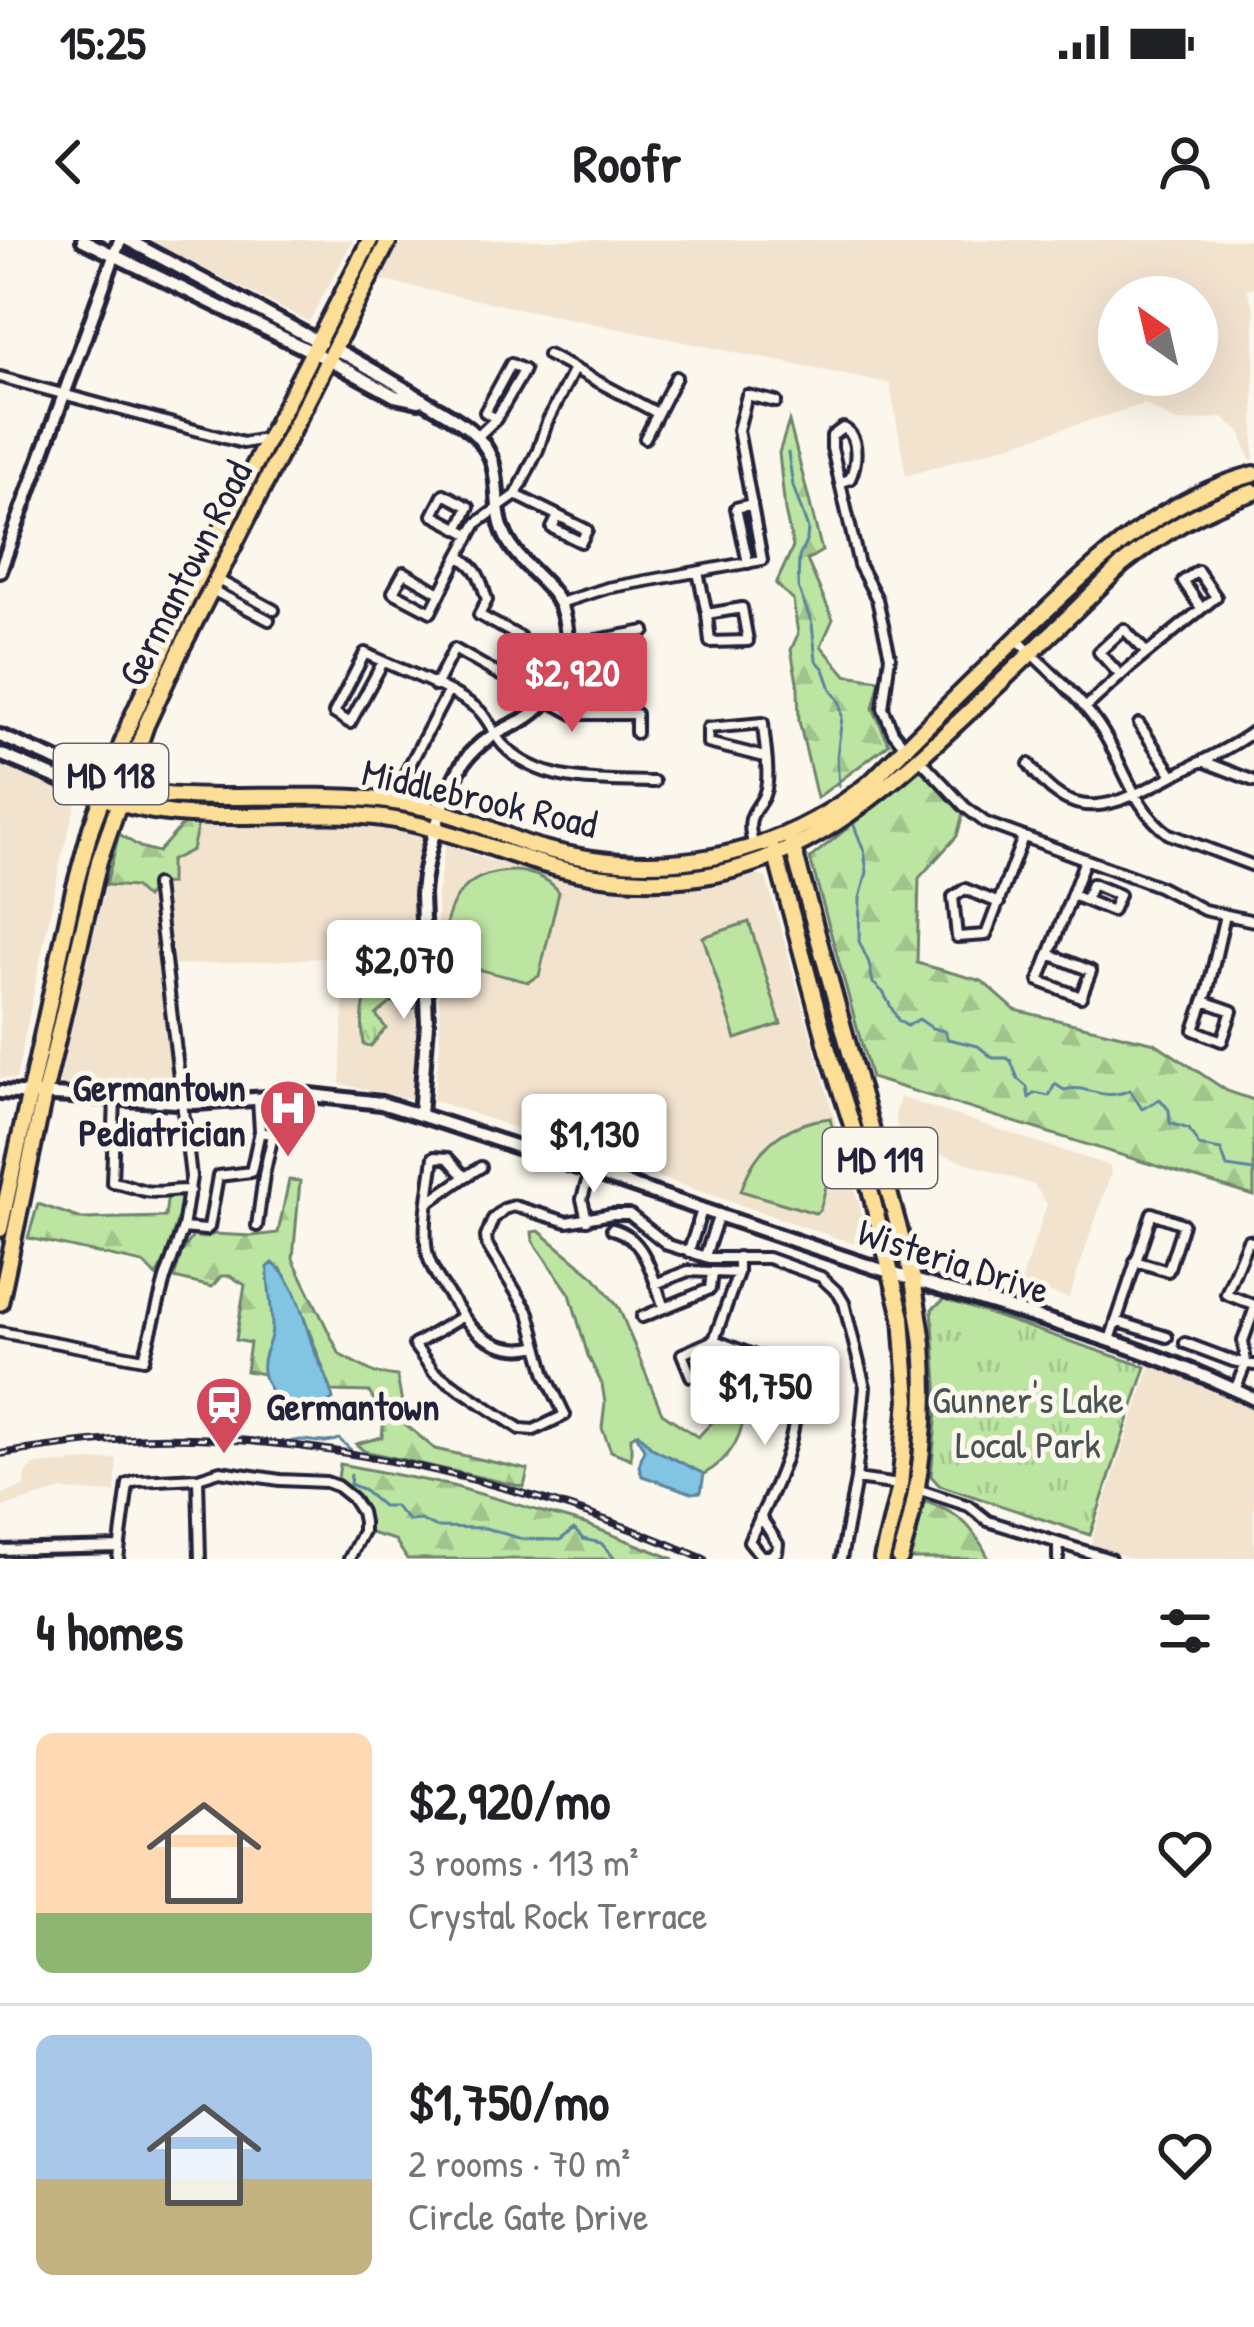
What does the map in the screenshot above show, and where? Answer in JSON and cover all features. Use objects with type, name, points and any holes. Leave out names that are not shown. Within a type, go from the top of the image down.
[{"type":"main road","name":"Germantown Road","points":[[0,1303],[73,895],[105,790],[152,669],[370,240]]},
{"type":"main road","name":"Germantown Road","points":[[0,1229],[99,861],[154,705],[389,240]]},
{"type":"main road","name":"Middlebrook Road","points":[[791,841],[847,801],[1067,588],[1155,517],[1254,474]]},
{"type":"main road","name":"Middlebrook Road","points":[[105,790],[143,811],[439,821],[538,865],[604,877],[698,877],[736,869],[855,812],[920,759],[1155,538],[1220,502],[1254,492]]},
{"type":"main road","name":"Middlebrook Road","points":[[121,796],[365,799],[540,848],[606,860],[686,863],[774,848]]},
{"type":"main road","points":[[194,814],[238,805],[245,797]]},
{"type":"main road","name":"MD 119","points":[[791,841],[913,1279],[923,1345],[924,1406],[918,1489],[900,1559]]},
{"type":"main road","name":"MD 119","points":[[774,848],[902,1317],[908,1400],[900,1486],[882,1559]]},
{"type":"street","points":[[83,240],[316,346]]},
{"type":"street","points":[[0,572],[114,257],[126,240],[316,346],[406,387],[477,437],[496,476],[502,528],[513,551],[560,603],[568,645],[564,669],[548,700],[471,752],[439,821],[423,876],[427,1023],[420,1115]]},
{"type":"street","points":[[548,355],[657,413]]},
{"type":"street","points":[[477,437],[496,419],[524,370],[511,364],[484,412],[496,419]]},
{"type":"street","points":[[440,593],[404,572],[393,592],[430,612],[477,523],[516,495],[574,369]]},
{"type":"street","points":[[0,377],[243,443],[268,438]]},
{"type":"street","points":[[645,438],[676,377]]},
{"type":"street","points":[[560,603],[607,588],[762,560],[738,430],[747,395],[776,402]]},
{"type":"street","points":[[841,482],[854,471],[855,439],[842,428],[832,436],[841,482],[859,565],[877,599],[890,656],[883,708],[892,732],[905,747]]},
{"type":"street","points":[[243,443],[254,466]]},
{"type":"street","points":[[458,529],[469,508],[444,494],[433,515],[458,529],[469,534]]},
{"type":"street","points":[[516,495],[558,516]]},
{"type":"street","points":[[748,563],[736,508],[752,505]]},
{"type":"street","points":[[435,686],[454,650],[500,675],[520,638],[479,615],[487,600],[480,574],[459,556]]},
{"type":"street","points":[[1085,708],[1216,597],[1198,571],[1183,580],[1201,608]]},
{"type":"street","points":[[698,572],[710,642],[748,641],[742,608],[707,614]]},
{"type":"street","points":[[215,585],[272,615]]},
{"type":"street","points":[[1120,675],[1099,652],[1124,629],[1147,653]]},
{"type":"street","points":[[568,645],[645,631]]},
{"type":"street","points":[[1017,638],[1098,724],[1146,813],[1169,833],[1254,866]]},
{"type":"street","points":[[382,662],[350,723],[334,713],[365,653],[479,710],[502,745],[526,762],[572,780],[654,782]]},
{"type":"street","points":[[403,778],[448,692]]},
{"type":"street","points":[[548,700],[573,713],[636,714],[636,733]]},
{"type":"street","points":[[754,848],[750,816],[768,785],[763,723],[708,728],[708,743],[765,757]]},
{"type":"street","points":[[1139,724],[1173,775]]},
{"type":"street","points":[[1029,764],[1048,787],[1076,802],[1108,805],[1136,795],[1254,731]]},
{"type":"street","name":"Middlebrook Road","points":[[0,736],[105,790]]},
{"type":"street","name":"Middlebrook Road","points":[[0,754],[105,790]]},
{"type":"street","points":[[920,759],[964,808],[986,823],[1158,886],[1204,910],[1254,921]]},
{"type":"street","points":[[1202,760],[1254,781]]},
{"type":"street","points":[[998,903],[965,889],[952,897],[957,937],[986,935],[1024,837]]},
{"type":"street","points":[[1049,954],[1090,971],[1081,997],[1039,981],[1049,954],[1072,895],[1085,860]]},
{"type":"street","points":[[0,1332],[144,1359],[183,1228],[191,1177],[156,885]]},
{"type":"street","points":[[1072,895],[1085,900]]},
{"type":"street","points":[[1204,1001],[1232,1011],[1222,1041],[1194,1030],[1225,915]]},
{"type":"street","name":"Wisteria Drive","points":[[0,1092],[181,1103],[311,1095],[381,1103],[1109,1342],[1193,1371],[1254,1399]]},
{"type":"street","points":[[115,1098],[112,1182],[152,1192],[190,1190]]},
{"type":"street","points":[[251,1172],[260,1131],[258,1099]]},
{"type":"street","points":[[257,1226],[274,1136],[260,1131]]},
{"type":"street","points":[[466,1177],[453,1160],[434,1156],[428,1257],[472,1329],[491,1342],[515,1348],[538,1346]]},
{"type":"street","points":[[430,1202],[482,1167]]},
{"type":"street","points":[[587,1220],[582,1199],[590,1172]]},
{"type":"street","points":[[183,1228],[208,1227],[218,1176],[264,1175]]},
{"type":"street","points":[[463,1316],[414,1346],[434,1372],[527,1431],[565,1415],[546,1375],[529,1313],[487,1245],[488,1228],[496,1214],[514,1206],[567,1222],[629,1214],[668,1246],[705,1256],[768,1258],[820,1277],[844,1304],[865,1387],[856,1479],[841,1558]]},
{"type":"street","points":[[688,1251],[703,1208]]},
{"type":"street","points":[[1109,1342],[1135,1261],[1152,1213],[1183,1224],[1168,1271],[1135,1261]]},
{"type":"street","points":[[705,1256],[719,1214]]},
{"type":"street","points":[[612,1229],[630,1235],[638,1245],[664,1308]]},
{"type":"street","points":[[638,1245],[651,1231]]},
{"type":"street","points":[[1235,1390],[1250,1364],[1243,1341],[1254,1308],[1226,1294],[1248,1240],[1254,1242]]},
{"type":"street","points":[[713,1340],[738,1273],[738,1257]]},
{"type":"street","points":[[655,1284],[688,1271],[738,1273]]},
{"type":"street","points":[[642,1317],[710,1289],[712,1272]]},
{"type":"street","points":[[1116,1321],[1167,1337]]},
{"type":"street","points":[[734,1348],[728,1360],[691,1376],[682,1354],[713,1340],[779,1365],[796,1393],[788,1447],[749,1541],[761,1556],[769,1556],[778,1544],[760,1516]]},
{"type":"street","points":[[1185,1343],[1250,1364]]},
{"type":"street","points":[[118,1559],[128,1484],[198,1478],[220,1471],[337,1486],[361,1512],[363,1531],[349,1559]]},
{"type":"street","points":[[198,1478],[200,1559]]},
{"type":"street","points":[[856,1479],[918,1489],[969,1506],[988,1521],[1088,1556],[1110,1559]]},
{"type":"street","points":[[1058,1543],[1058,1559]]},
{"type":"street","points":[[0,1550],[119,1547]]},
{"type":"shaded area","points":[[149,240],[353,240],[309,322]]},
{"type":"shaded area","points":[[400,240],[1254,240],[1254,287],[1247,289],[1254,308],[1254,459],[1250,460],[1240,431],[1223,418],[1177,422],[1145,404],[906,476],[890,384],[379,280]]},
{"type":"shaded area","points":[[0,763],[78,795],[16,1079],[0,1078]]},
{"type":"shaded area","points":[[359,822],[420,833],[430,845],[423,876],[427,975],[421,1101],[340,1084],[345,957],[165,966],[179,1092],[64,1086],[57,1080],[106,885],[134,887],[146,897],[149,885],[156,885],[170,861],[195,844],[198,824]]},
{"type":"shaded area","points":[[446,844],[488,860],[616,887],[689,889],[755,875],[766,877],[872,1250],[433,1100],[440,1046],[437,894]]},
{"type":"shaded area","points":[[900,1097],[1110,1166],[1069,1298],[1020,1285],[1047,1204],[1034,1185],[899,1140],[895,1114]]},
{"type":"shaded area","points":[[1151,1364],[1254,1407],[1254,1559],[1132,1559],[1090,1545]]},
{"type":"shaded area","points":[[117,1459],[115,1493],[62,1490],[0,1508],[0,1495],[25,1486],[33,1465]]},
{"type":"green space","points":[[789,421],[822,551],[807,560],[833,619],[821,646],[846,675],[880,680],[873,708],[889,744],[817,798],[799,721],[791,650],[798,634],[793,600],[776,584],[793,547],[779,453]]},
{"type":"green space","points":[[920,770],[965,807],[957,836],[919,878],[917,963],[982,981],[1015,1010],[1155,1043],[1227,1091],[1254,1100],[1254,1196],[871,1078],[810,858]]},
{"type":"green space","points":[[184,823],[198,824],[192,850],[170,861],[170,884],[150,885],[146,898],[134,887],[106,885],[119,834],[158,852]]},
{"type":"green space","points":[[788,865],[845,1050],[896,1250],[857,1131]]},
{"type":"green space","points":[[517,871],[540,877],[559,892],[539,976],[528,982],[442,960],[446,924],[458,896],[481,877]]},
{"type":"green space","points":[[749,922],[781,1024],[736,1039],[703,937]]},
{"type":"green space","points":[[374,981],[414,988],[414,1008],[404,1013],[393,1001],[376,1015],[386,1028],[371,1046],[364,1045],[362,1020]]},
{"type":"green space","points":[[830,1118],[839,1155],[820,1210],[815,1213],[741,1191],[754,1162],[774,1140],[799,1125]]},
{"type":"green space","points":[[289,1180],[300,1181],[293,1259],[340,1355],[375,1373],[397,1376],[406,1425],[435,1449],[528,1470],[524,1487],[364,1451],[356,1444],[382,1437],[384,1418],[369,1392],[332,1391],[281,1269],[268,1281],[273,1321],[264,1374],[246,1371],[250,1343],[236,1340],[245,1285],[230,1276],[221,1276],[212,1287],[174,1278],[193,1236],[278,1233]]},
{"type":"green space","points":[[168,1194],[183,1200],[156,1276],[143,1263],[28,1238],[38,1204],[82,1219],[165,1217]]},
{"type":"green space","points":[[539,1231],[595,1277],[619,1308],[662,1413],[698,1437],[727,1406],[743,1402],[739,1434],[713,1468],[704,1474],[652,1448],[638,1433],[631,1437],[631,1459],[611,1451],[602,1428],[602,1384],[588,1356],[570,1294],[533,1241],[532,1232]]},
{"type":"green space","name":"Gunner's Lake Local Park","points":[[945,1299],[1146,1367],[1090,1535],[939,1485],[931,1476],[938,1400],[932,1309]]},
{"type":"green space","points":[[340,1464],[449,1485],[585,1524],[674,1559],[407,1559],[395,1540],[363,1531],[361,1512],[337,1486]]},
{"type":"green space","points":[[923,1501],[963,1521],[989,1559],[908,1559]]},
{"type":"water","points":[[273,1263],[298,1300],[331,1393],[333,1400],[328,1403],[287,1402],[273,1393],[265,1379],[263,1362],[272,1325],[268,1267]]},
{"type":"water","points":[[638,1433],[652,1448],[704,1474],[701,1492],[642,1476],[639,1466],[644,1449]]},
{"type":"waterway","points":[[788,453],[808,529],[799,557],[798,587],[812,624],[816,660],[840,703],[839,787]]},
{"type":"waterway","points":[[853,823],[867,872],[860,898],[859,941],[873,983],[898,1020],[907,1026],[919,1019],[944,1031],[948,1039],[978,1046],[993,1058],[1007,1058],[1029,1098],[1035,1093],[1049,1096],[1055,1084],[1064,1090],[1102,1094],[1130,1090],[1142,1109],[1160,1099],[1169,1110],[1170,1123],[1189,1129],[1199,1146],[1221,1150],[1227,1167],[1254,1171]]},
{"type":"waterway","points":[[281,1441],[339,1439],[351,1450]]},
{"type":"waterway","points":[[351,1474],[350,1484],[382,1506],[394,1506],[409,1521],[485,1528],[522,1539],[560,1540],[574,1529],[583,1539],[601,1543],[615,1559]]},
{"type":"railway","points":[[0,1454],[154,1438],[222,1439],[364,1456],[506,1488],[704,1559]]},
{"type":"place","name":"Germantown Pediatrician","points":[[288,1159]]},
{"type":"place","name":"Germantown","points":[[224,1456]]}]
